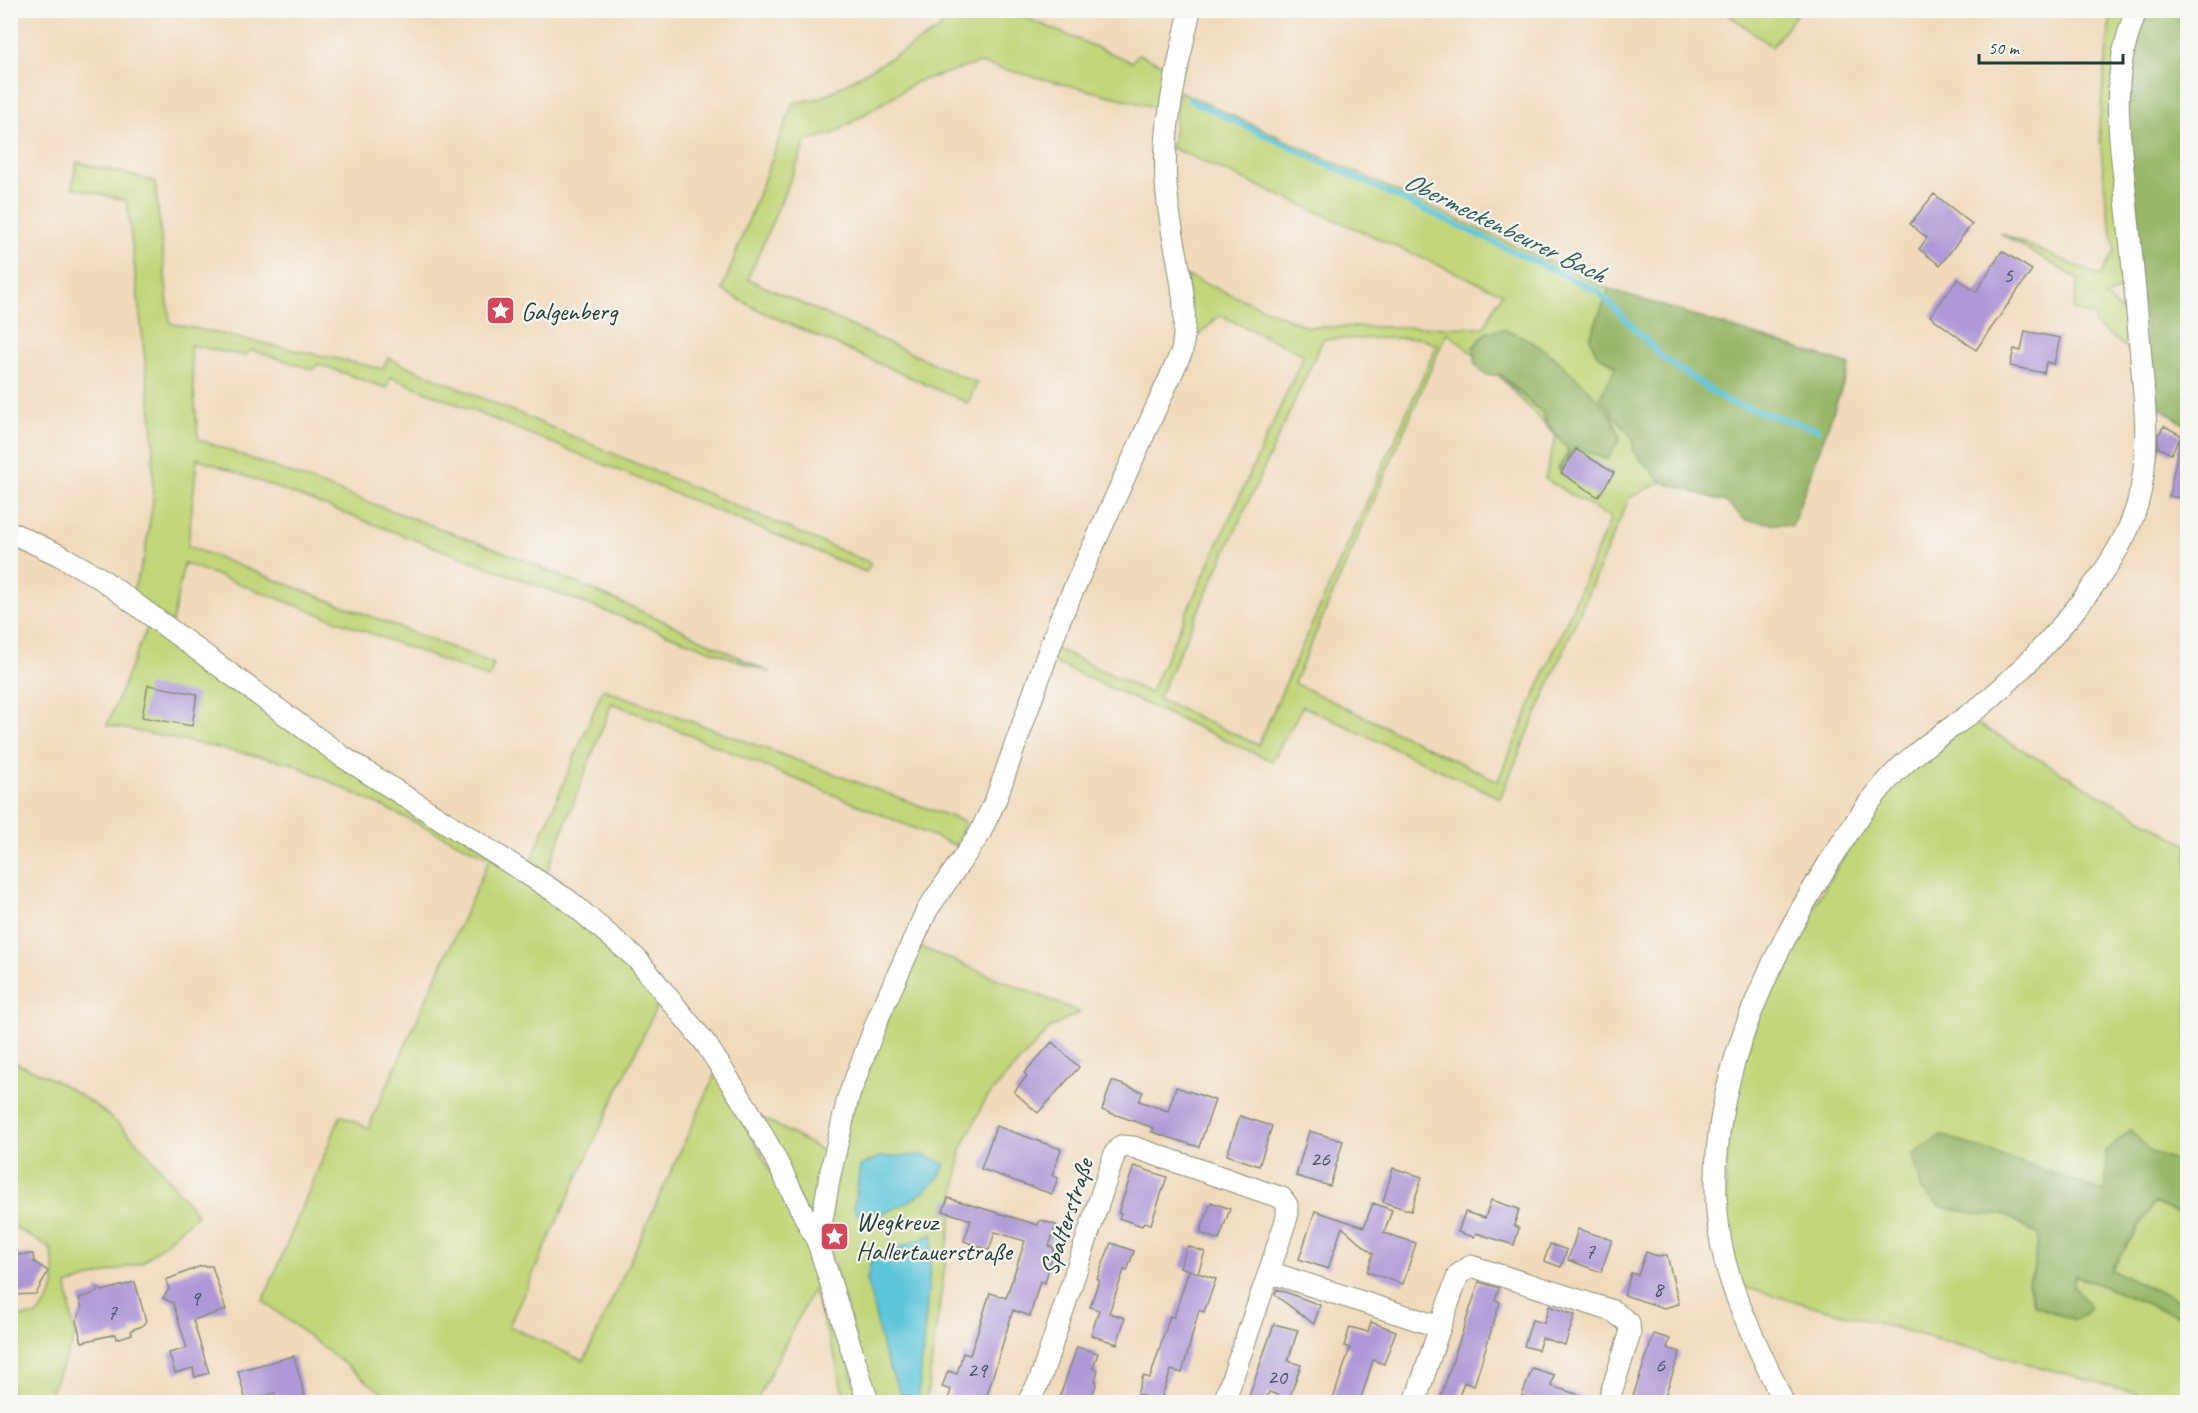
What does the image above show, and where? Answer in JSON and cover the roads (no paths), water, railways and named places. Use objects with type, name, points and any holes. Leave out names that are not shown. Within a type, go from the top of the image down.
[{"type":"street","points":[[818,1243],[830,1175],[848,1098],[879,1016],[927,910],[979,835],[996,799],[1060,619],[1182,351],[1186,326],[1185,298],[1170,222],[1164,158],[1169,113],[1190,10]]},
{"type":"street","points":[[1783,1402],[1731,1280],[1721,1244],[1717,1208],[1719,1141],[1732,1070],[1751,1010],[1782,945],[1819,879],[1866,805],[1917,752],[1984,703],[2044,648],[2097,581],[2133,521],[2142,481],[2145,400],[2118,120],[2122,49],[2137,10]]},
{"type":"street","points":[[10,532],[59,555],[100,578],[343,757],[568,900],[637,959],[706,1044],[749,1111],[818,1243],[868,1402]]},
{"type":"street","name":"Spalterstraße","points":[[1028,1402],[1040,1380],[1115,1153],[1121,1146],[1282,1198],[1287,1205],[1287,1217],[1224,1402]]},
{"type":"street","points":[[1415,1402],[1458,1275],[1471,1266],[1613,1311],[1629,1323],[1630,1334],[1608,1402]]},
{"type":"street","points":[[1269,1272],[1440,1327]]},
{"type":"water","points":[[924,1155],[945,1164],[931,1185],[910,1201],[861,1220],[854,1208],[860,1166],[879,1157]]},
{"type":"water","points":[[933,1234],[918,1402],[901,1395],[884,1354],[867,1280],[871,1259]]},
{"type":"waterway","name":"Obermeckenbeurer Bach","points":[[1190,100],[1598,291],[1663,358],[1728,402],[1817,429]]},
{"type":"place","name":"Galgenberg","points":[[500,311]]},
{"type":"place","name":"Wegkreuz Hallertauerstraße","points":[[835,1236]]}]
